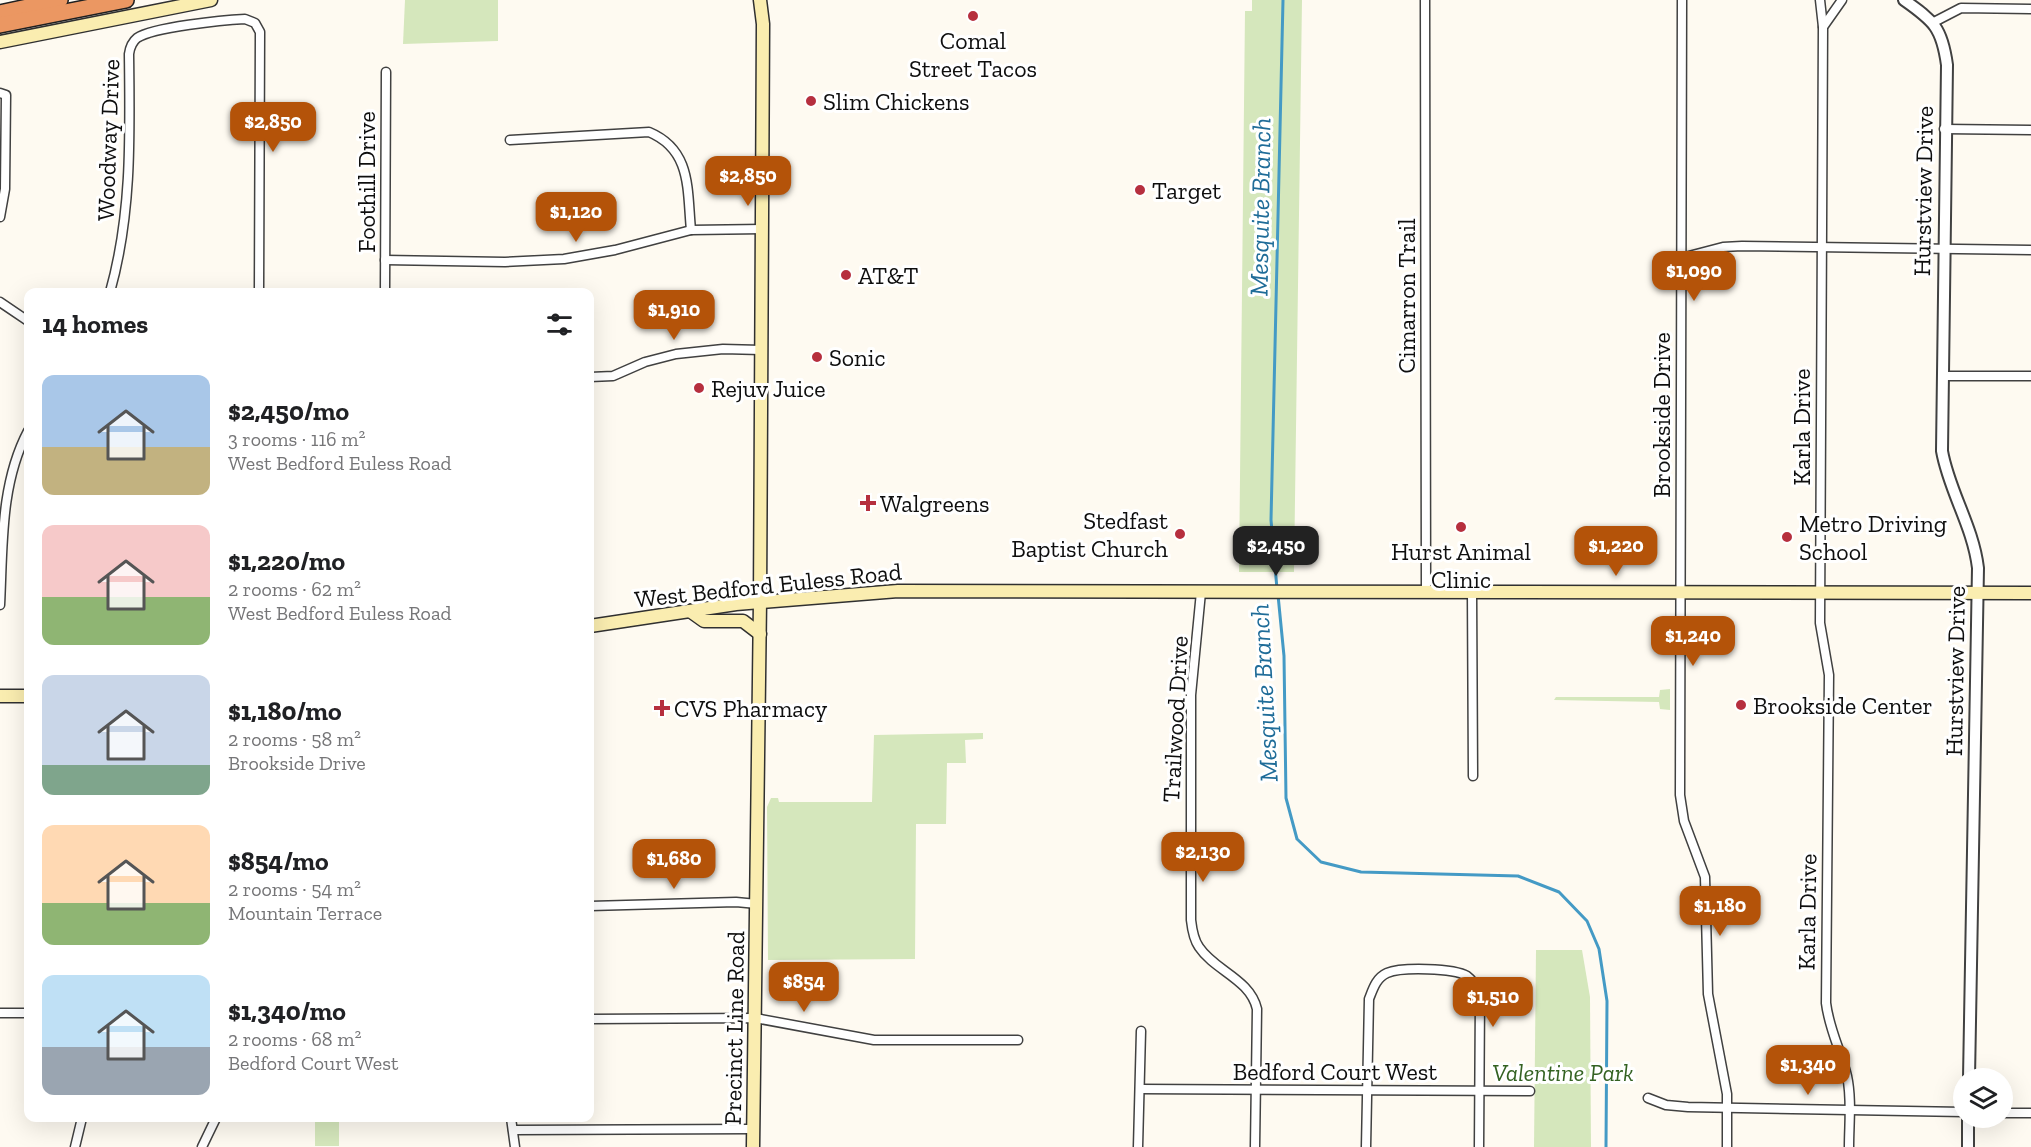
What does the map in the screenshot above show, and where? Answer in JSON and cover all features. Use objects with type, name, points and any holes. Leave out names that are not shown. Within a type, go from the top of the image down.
[{"type":"highway","points":[[0,13],[60,0]]},
{"type":"highway","points":[[0,25],[126,0]]},
{"type":"main road","points":[[0,42],[211,0]]},
{"type":"main road","name":"Precinct Line Road","points":[[753,1147],[760,634],[763,3]]},
{"type":"main road","name":"West Bedford Euless Road","points":[[594,625],[760,601],[898,591],[2031,593]]},
{"type":"main road","points":[[690,611],[704,621],[743,621],[760,634]]},
{"type":"main road","points":[[0,696],[24,696]]},
{"type":"street","name":"Cimarron Trail","points":[[1425,0],[1426,592]]},
{"type":"street","name":"Brookside Drive","points":[[1682,0],[1680,795],[1684,821],[1705,877],[1708,994],[1728,1108],[1727,1147]]},
{"type":"street","name":"Karla Drive","points":[[1820,0],[1823,27],[1820,622],[1828,675],[1826,1003],[1832,1034],[1847,1074],[1849,1147]]},
{"type":"street","points":[[1823,27],[1842,0]]},
{"type":"street","points":[[1904,0],[1934,22],[1955,4],[2031,9]]},
{"type":"street","name":"Woodway Drive","points":[[111,288],[121,254],[126,220],[130,149],[129,54],[132,43],[142,36],[180,27],[245,19],[255,23],[260,37],[259,288]]},
{"type":"street","name":"Hurstview Drive","points":[[1934,22],[1941,33],[1947,65],[1944,129],[1942,451],[1950,481],[1974,544],[1977,593],[1969,1068]]},
{"type":"street","name":"Foothill Drive","points":[[385,288],[386,72]]},
{"type":"street","points":[[0,93],[6,95],[5,189],[0,217]]},
{"type":"street","points":[[1944,129],[2031,130]]},
{"type":"street","points":[[510,140],[649,132],[663,138],[672,145],[681,158],[691,230]]},
{"type":"street","points":[[386,260],[505,262],[564,259],[615,250],[691,230],[763,229]]},
{"type":"street","points":[[1681,258],[1723,247],[2031,250]]},
{"type":"street","points":[[0,302],[24,318]]},
{"type":"street","points":[[594,377],[613,376],[645,362],[676,354],[723,349],[761,350]]},
{"type":"street","points":[[1942,376],[2031,376]]},
{"type":"street","points":[[0,605],[4,505],[8,474],[24,440]]},
{"type":"street","name":"Trailwood Drive","points":[[1201,592],[1197,652],[1191,695],[1191,920],[1200,948],[1248,989],[1254,999],[1255,1147]]},
{"type":"street","points":[[1472,592],[1473,776]]},
{"type":"street","points":[[594,906],[736,902],[757,904]]},
{"type":"street","points":[[1366,1147],[1370,999],[1375,983],[1386,973],[1425,970],[1448,971],[1465,975],[1476,984],[1480,995],[1479,1147]]},
{"type":"street","points":[[0,1013],[24,1013]]},
{"type":"street","points":[[594,1019],[754,1018],[874,1040],[1018,1040]]},
{"type":"street","points":[[1138,1147],[1141,1030]]},
{"type":"street","name":"Bedford Court West","points":[[1140,1089],[1530,1091]]},
{"type":"street","points":[[1648,1098],[1666,1105],[1728,1108],[1953,1112]]},
{"type":"street","points":[[2013,1113],[2031,1113]]},
{"type":"street","points":[[75,1147],[81,1122]]},
{"type":"street","points":[[201,1147],[214,1122]]},
{"type":"street","points":[[512,1122],[515,1147]]},
{"type":"street","points":[[1968,1128],[1968,1147]]},
{"type":"street","points":[[513,1130],[753,1129]]},
{"type":"green space","points":[[405,0],[498,0],[498,41],[403,44]]},
{"type":"green space","points":[[1252,0],[1302,0],[1294,572],[1239,572],[1245,11],[1252,11]]},
{"type":"green space","points":[[1670,689],[1670,710],[1660,709],[1659,702],[1554,700],[1556,697],[1659,697],[1660,690]]},
{"type":"green space","points":[[983,733],[983,739],[965,740],[966,763],[947,763],[946,824],[916,824],[915,959],[768,960],[767,807],[771,798],[778,798],[779,802],[872,802],[874,735]]},
{"type":"green space","name":"Valentine Park","points":[[1536,950],[1582,950],[1590,997],[1591,1147],[1534,1147]]},
{"type":"green space","points":[[315,1122],[339,1122],[339,1146],[315,1146]]},
{"type":"waterway","name":"Mesquite Branch","points":[[1277,589],[1271,520],[1283,0]]},
{"type":"waterway","name":"Mesquite Branch","points":[[1278,595],[1284,656],[1286,798],[1297,839],[1321,862],[1361,872],[1518,876],[1559,892],[1587,921],[1599,949],[1607,1001],[1606,1147]]},
{"type":"place","name":"Comal Street Tacos","points":[[973,16]]},
{"type":"place","name":"Slim Chickens","points":[[811,101]]},
{"type":"place","name":"Target","points":[[1140,190]]},
{"type":"place","name":"AT&T","points":[[846,275]]},
{"type":"place","name":"Sonic","points":[[817,357]]},
{"type":"place","name":"Rejuv Juice","points":[[699,388]]},
{"type":"place","name":"Walgreens","points":[[868,503]]},
{"type":"place","name":"Hurst Animal Clinic","points":[[1461,527]]},
{"type":"place","name":"Stedfast Baptist Church","points":[[1180,534]]},
{"type":"place","name":"Metro Driving School","points":[[1787,537]]},
{"type":"place","name":"Brookside Center","points":[[1741,705]]},
{"type":"place","name":"CVS Pharmacy","points":[[662,708]]}]
